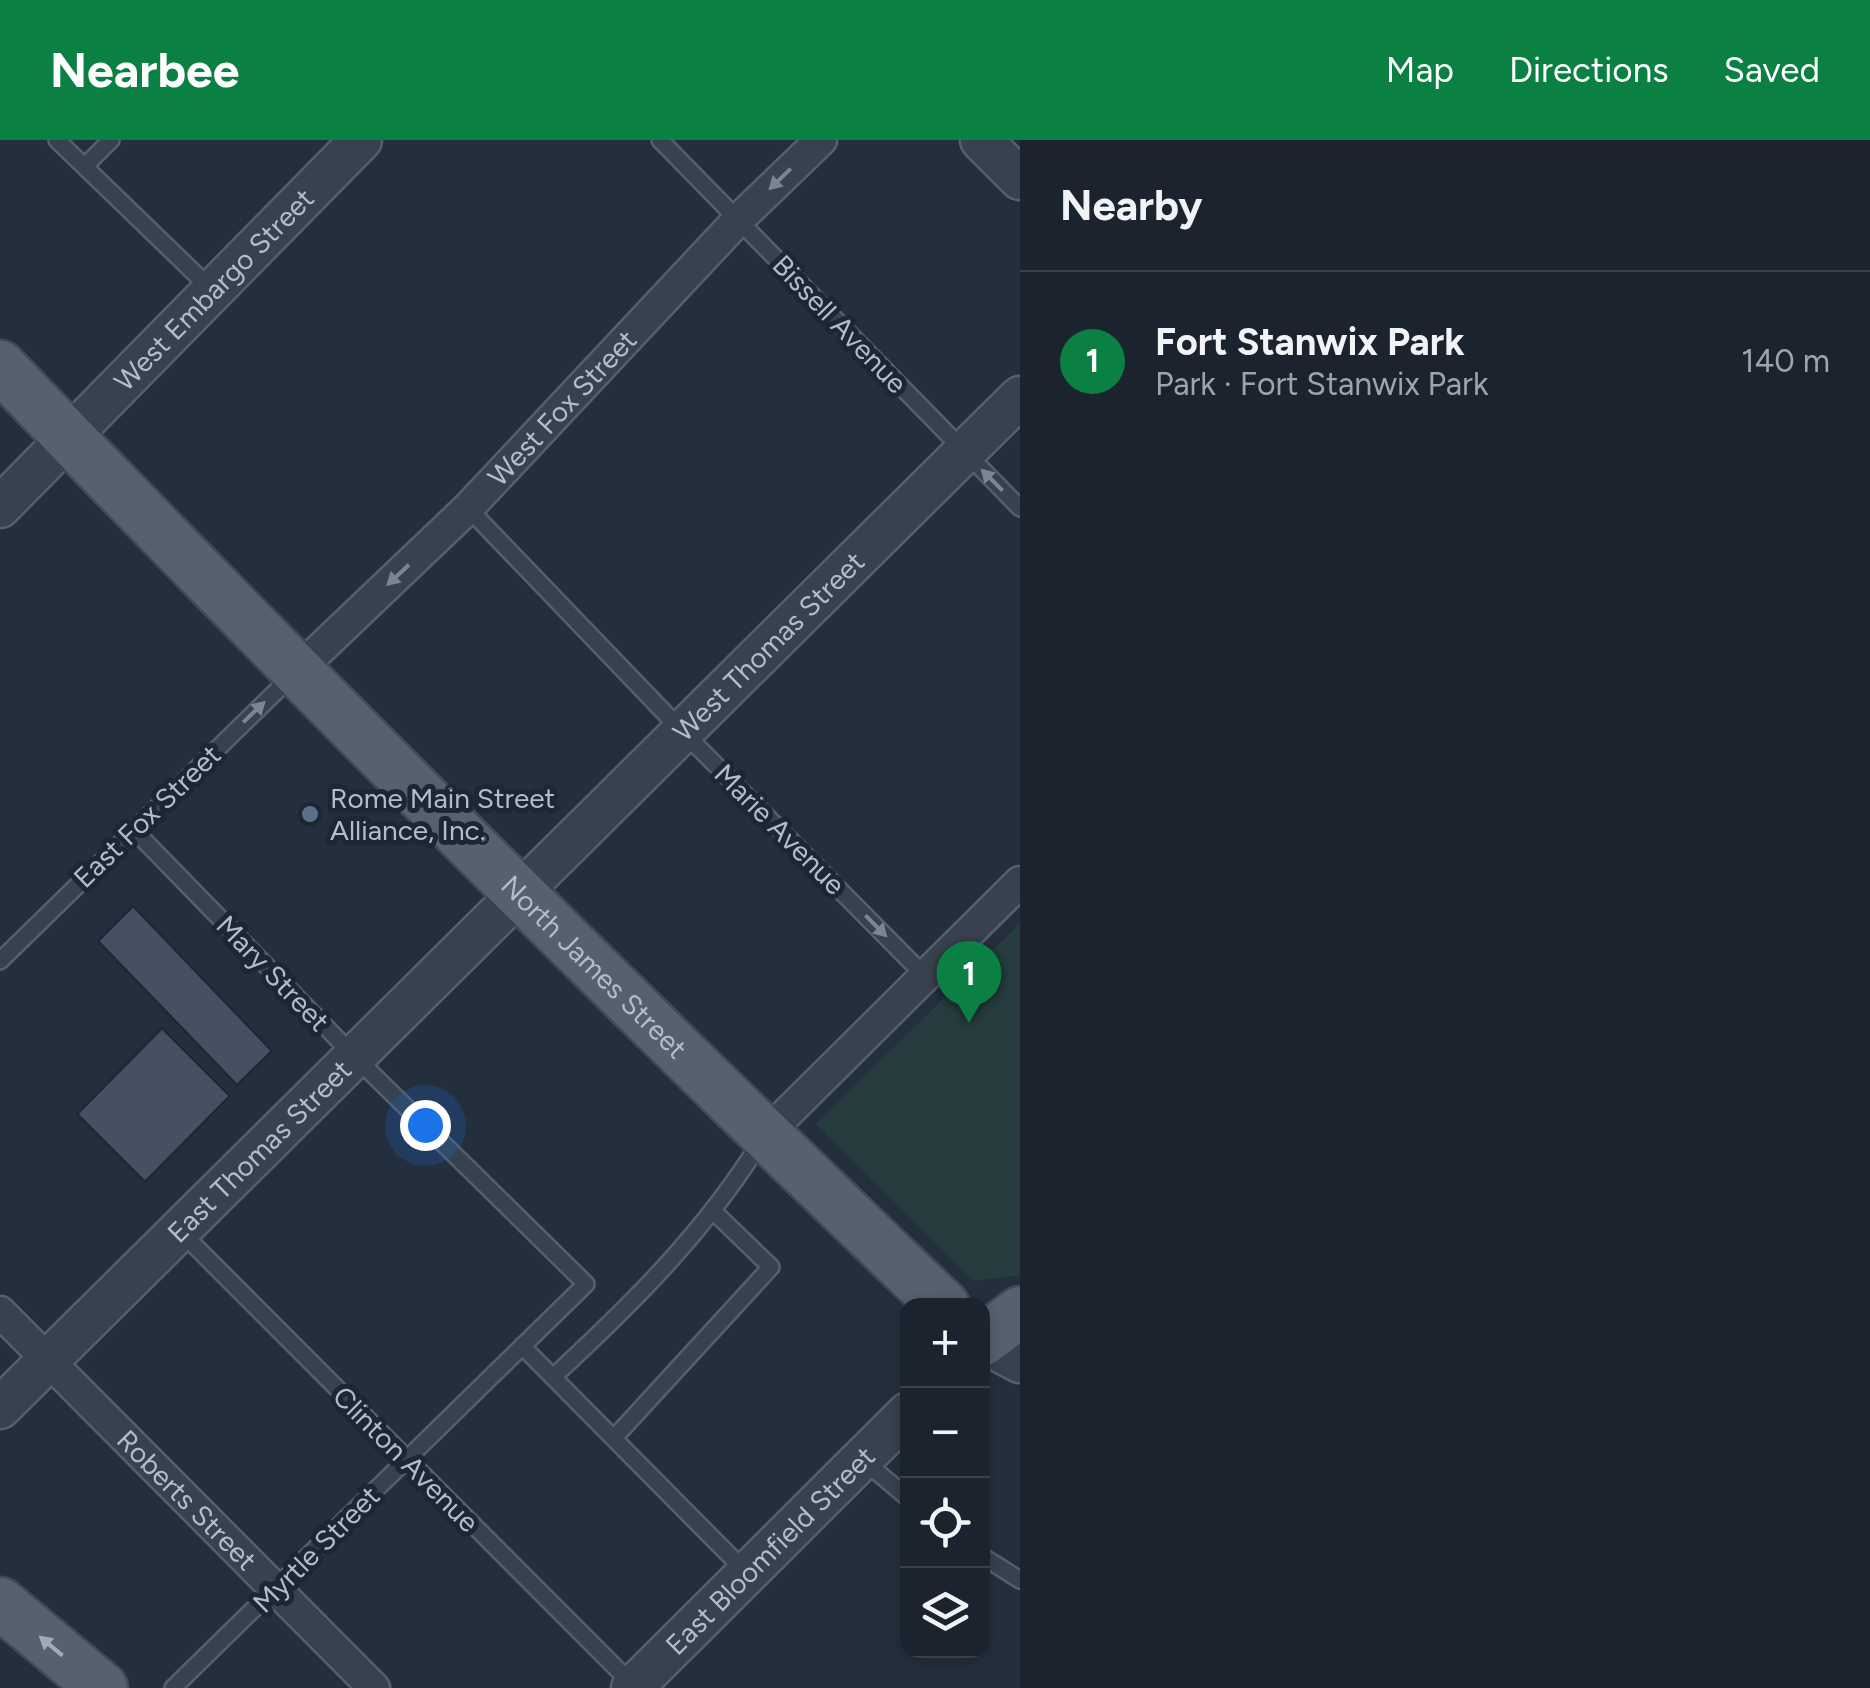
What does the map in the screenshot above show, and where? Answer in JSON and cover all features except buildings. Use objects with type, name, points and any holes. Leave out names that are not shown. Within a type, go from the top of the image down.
[{"type":"main road","name":"North James Street","points":[[0,366],[296,672],[936,1298]]},
{"type":"main road","points":[[990,1335],[1020,1312]]},
{"type":"main road","points":[[0,1603],[102,1688]]},
{"type":"street","name":"West Embargo Street","points":[[0,507],[360,140]]},
{"type":"street","name":"West Fox Street","points":[[296,672],[468,508],[738,219],[821,140]]},
{"type":"street","points":[[981,140],[1020,179]]},
{"type":"street","name":"West Thomas Street","points":[[520,894],[1020,397]]},
{"type":"street","points":[[765,1135],[1020,882]]},
{"type":"street","name":"East Thomas Street","points":[[0,1408],[520,894]]},
{"type":"street","name":"Roberts Street","points":[[0,1312],[374,1688]]},
{"type":"street","points":[[990,1345],[1020,1362]]},
{"type":"street","name":"East Bloomfield Street","points":[[633,1687],[900,1421]]},
{"type":"lane","points":[[57,140],[211,290]]},
{"type":"lane","points":[[85,166],[111,140]]},
{"type":"lane","name":"Bissell Avenue","points":[[660,140],[1020,508]]},
{"type":"lane","name":"Marie Avenue","points":[[468,508],[925,976]]},
{"type":"lane","name":"East Fox Street","points":[[0,961],[296,672]]},
{"type":"lane","name":"Mary Street","points":[[133,829],[355,1057],[586,1284]]},
{"type":"lane","points":[[553,1377],[667,1268],[735,1184],[765,1135]]},
{"type":"lane","points":[[614,1438],[771,1266],[713,1211]]},
{"type":"lane","name":"Clinton Avenue","points":[[179,1230],[633,1687]]},
{"type":"lane","name":"Myrtle Street","points":[[174,1688],[586,1284]]},
{"type":"lane","points":[[522,1346],[746,1572]]},
{"type":"lane","points":[[861,1458],[900,1491]]},
{"type":"lane","points":[[990,1561],[1020,1580]]},
{"type":"green space","points":[[1020,923],[1020,1275],[974,1281],[816,1124]]},
{"type":"place","name":"Rome Main Street Alliance, Inc.","points":[[310,814]]},
{"type":"place","name":"Fort Stanwix Park","points":[[969,1023]]}]
